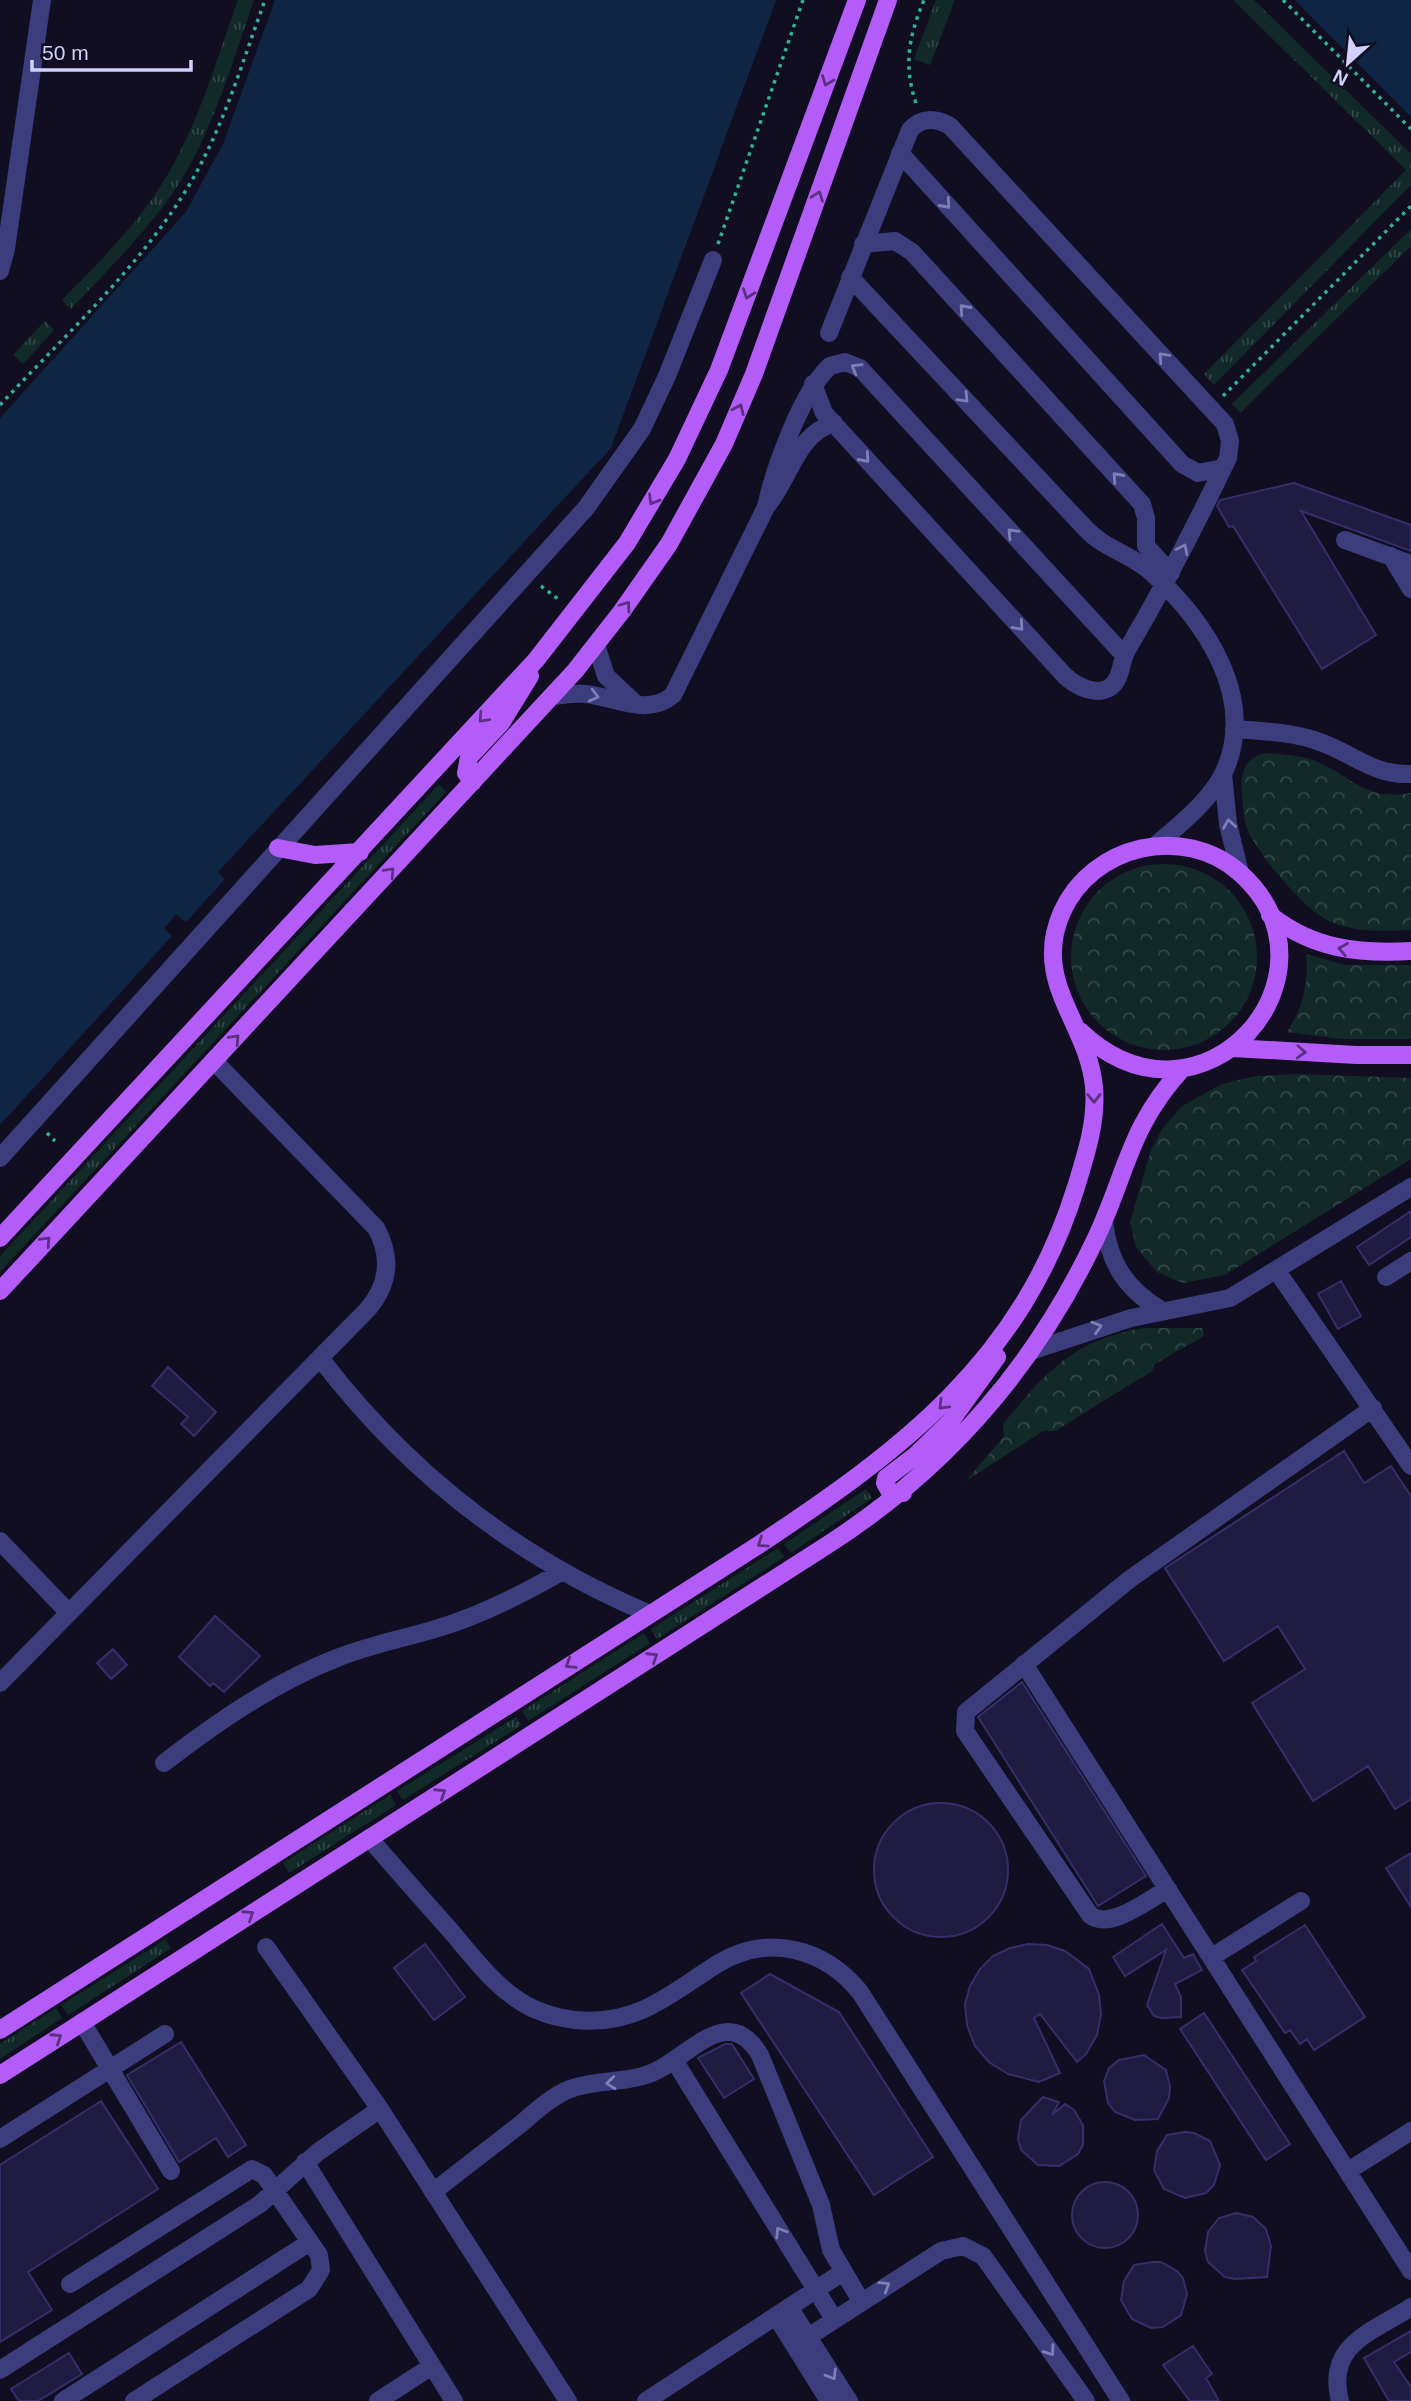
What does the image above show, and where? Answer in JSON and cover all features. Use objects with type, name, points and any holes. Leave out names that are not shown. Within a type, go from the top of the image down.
[{"type":"main road","points":[[0,1291],[552,696],[596,645],[668,544],[707,478],[734,421],[888,0]]},
{"type":"main road","points":[[0,1238],[536,660],[627,543],[659,491],[699,415],[744,307],[854,8]]},
{"type":"main road","points":[[473,782],[466,773],[469,757],[512,708],[536,660]]},
{"type":"main road","points":[[903,1493],[891,1492],[887,1488],[886,1478],[915,1456],[966,1404],[991,1368],[1017,1312],[1062,1229],[1092,1130],[1095,1090],[1087,1050],[1056,984],[1053,949],[1060,915],[1079,884],[1106,861],[1139,848],[1156,845],[1200,851],[1240,873],[1252,886],[1270,915],[1278,952],[1274,988],[1258,1021],[1233,1048],[1217,1058],[1182,1069],[1163,1070],[1126,1063],[1109,1055],[1080,1031]]},
{"type":"main road","points":[[278,848],[315,855],[360,852]]},
{"type":"main road","points":[[1270,915],[1302,937],[1338,949],[1411,951]]},
{"type":"main road","points":[[1233,1048],[1356,1055],[1411,1055]]},
{"type":"main road","points":[[0,2074],[832,1542],[903,1493],[978,1421],[1034,1350],[1073,1285],[1104,1222],[1139,1128],[1158,1097],[1182,1069]]},
{"type":"main road","points":[[0,2030],[810,1511],[891,1452],[920,1427],[973,1373],[1017,1312]]},
{"type":"street","points":[[0,271],[6,249],[42,0]]},
{"type":"street","points":[[813,383],[819,405],[834,423],[1072,682],[1089,690],[1107,690],[1116,682],[1124,655],[1168,579],[1223,468],[1230,450],[1225,424],[950,126],[926,120],[913,126],[900,153],[829,332]]},
{"type":"street","points":[[900,153],[1182,464],[1198,473],[1223,468]]},
{"type":"street","points":[[863,244],[895,241],[912,252],[1142,504],[1146,518],[1144,539],[1148,550],[1213,646],[1223,666],[1233,708],[1234,729],[1223,774],[1228,824],[1240,873]]},
{"type":"street","points":[[0,1158],[586,508],[613,473],[656,402],[713,260]]},
{"type":"street","points":[[850,277],[1090,533],[1168,579]]},
{"type":"street","points":[[766,507],[774,475],[813,383],[830,366],[853,363],[1124,655]]},
{"type":"street","points":[[552,696],[582,693],[636,704],[660,703],[678,688],[766,507],[781,486],[802,444],[815,431],[834,423]]},
{"type":"street","points":[[1124,554],[1136,550],[1144,539]]},
{"type":"street","points":[[1345,540],[1411,564]]},
{"type":"street","points":[[1391,556],[1411,589]]},
{"type":"street","points":[[596,645],[606,676],[636,704]]},
{"type":"street","points":[[1234,729],[1305,738],[1334,748],[1365,766],[1383,772],[1411,774]]},
{"type":"street","points":[[1156,845],[1192,812],[1223,774]]},
{"type":"street","points":[[0,1683],[368,1309],[382,1288],[387,1264],[382,1239],[376,1228],[214,1061]]},
{"type":"street","points":[[1034,1350],[1080,1332],[1161,1310],[1195,1307],[1230,1298],[1411,1187]]},
{"type":"street","points":[[1104,1222],[1106,1244],[1114,1265],[1126,1283],[1161,1310]]},
{"type":"street","points":[[1386,1277],[1411,1261]]},
{"type":"street","points":[[1277,1271],[1411,1466]]},
{"type":"street","points":[[320,1358],[375,1425],[439,1487],[509,1541],[561,1572],[650,1614]]},
{"type":"street","points":[[1168,1889],[1106,1920],[1090,1915],[965,1731],[963,1718],[970,1706],[1130,1579],[1373,1408]]},
{"type":"street","points":[[0,1541],[69,1613]]},
{"type":"street","points":[[164,1763],[256,1699],[316,1667],[369,1646],[467,1619],[561,1572]]},
{"type":"street","points":[[1024,1664],[1411,2271]]},
{"type":"street","points":[[369,1838],[490,1978],[519,2001],[552,2016],[588,2021],[624,2016],[658,2003],[735,1955],[765,1947],[812,1954],[839,1969],[860,1992],[1121,2401]]},
{"type":"street","points":[[1212,1957],[1301,1900]]},
{"type":"street","points":[[266,1947],[380,2109],[568,2401]]},
{"type":"street","points":[[82,2022],[171,2171]]},
{"type":"street","points":[[433,2192],[568,2089],[641,2077],[674,2060],[713,2034],[727,2031],[741,2034],[752,2042],[821,2205],[831,2250],[861,2301]]},
{"type":"street","points":[[0,2139],[165,2034]]},
{"type":"street","points":[[674,2060],[834,2319]]},
{"type":"street","points":[[0,2370],[276,2191],[305,2162],[380,2109]]},
{"type":"street","points":[[1348,2171],[1411,2132]]},
{"type":"street","points":[[305,2162],[454,2401]]},
{"type":"street","points":[[70,2284],[247,2170],[261,2171],[310,2242],[321,2263],[315,2284],[134,2401]]},
{"type":"street","points":[[63,2401],[310,2242]]},
{"type":"street","points":[[808,2337],[941,2251],[963,2246],[984,2256],[1086,2401]]},
{"type":"street","points":[[646,2401],[843,2272]]},
{"type":"street","points":[[1340,2401],[1337,2378],[1339,2366],[1352,2345],[1411,2307]]},
{"type":"street","points":[[783,2312],[808,2337],[849,2401]]},
{"type":"street","points":[[783,2312],[830,2401]]},
{"type":"street","points":[[378,2401],[432,2366]]},
{"type":"path","points":[[0,405],[124,270],[187,188],[216,132],[265,0]]},
{"type":"path","points":[[713,260],[803,0]]},
{"type":"path","points":[[924,0],[913,26],[907,65],[916,103],[926,120]]},
{"type":"path","points":[[1283,0],[1411,129]]},
{"type":"path","points":[[1211,408],[1411,206]]},
{"type":"path","points":[[540,585],[558,599]]},
{"type":"green space","points":[[238,0],[254,0],[222,91],[194,158],[157,214],[71,309],[62,300],[133,224],[154,196],[181,150],[202,101]]},
{"type":"green space","points":[[936,0],[955,0],[930,65],[914,59]]},
{"type":"green space","points":[[1233,0],[1254,0],[1411,154],[1411,185],[1214,385],[1204,374],[1406,170]]},
{"type":"green space","points":[[1411,229],[1411,246],[1240,413],[1232,404]]},
{"type":"green space","points":[[45,321],[54,330],[23,364],[13,355]]},
{"type":"green space","points":[[1267,753],[1315,761],[1370,790],[1395,795],[1411,793],[1411,930],[1358,929],[1327,920],[1294,893],[1271,866],[1247,829],[1242,785],[1243,772],[1249,762]]},
{"type":"green space","points":[[439,784],[446,792],[0,1272],[0,1256]]},
{"type":"green space","points":[[1164,864],[1200,871],[1230,891],[1250,921],[1257,957],[1250,993],[1230,1023],[1200,1043],[1164,1050],[1128,1043],[1098,1023],[1078,993],[1071,957],[1078,921],[1098,891],[1128,871]]},
{"type":"green space","points":[[1306,954],[1345,965],[1411,965],[1411,1039],[1341,1039],[1287,1032],[1304,994]]},
{"type":"green space","points":[[1297,1074],[1411,1078],[1411,1159],[1225,1275],[1183,1283],[1157,1272],[1136,1247],[1130,1222],[1151,1150],[1162,1129],[1182,1106],[1222,1084],[1256,1076]]},
{"type":"green space","points":[[1144,1328],[1202,1328],[1204,1336],[1155,1364],[1152,1371],[1055,1431],[1043,1431],[966,1481],[1004,1436],[1003,1424],[1033,1389],[1063,1361],[1098,1340]]},
{"type":"green space","points":[[866,1489],[872,1498],[791,1553],[784,1544]]},
{"type":"green space","points":[[778,1548],[784,1557],[657,1639],[651,1629]]},
{"type":"green space","points":[[644,1633],[650,1643],[528,1721],[522,1711]]},
{"type":"green space","points":[[516,1717],[522,1725],[403,1800],[397,1791]]},
{"type":"green space","points":[[390,1795],[396,1805],[289,1873],[283,1863]]},
{"type":"green space","points":[[166,1939],[170,1949],[68,2015],[61,2005]]},
{"type":"green space","points":[[56,2008],[62,2018],[0,2059],[0,2044]]},
{"type":"water","points":[[275,0],[776,0],[611,448],[218,872],[225,879],[186,922],[176,914],[164,929],[172,936],[0,1125],[0,418],[186,212],[223,144]]},
{"type":"water","points":[[1295,0],[1411,0],[1411,117]]},
{"type":"building","points":[[1294,483],[1411,525],[1411,551],[1301,511],[1376,635],[1322,669],[1233,526],[1229,527],[1217,506],[1220,500]]},
{"type":"building","points":[[1411,1211],[1411,1237],[1369,1265],[1357,1247]]},
{"type":"building","points":[[1341,1281],[1361,1316],[1338,1329],[1318,1294]]},
{"type":"building","points":[[168,1367],[216,1412],[194,1436],[181,1424],[188,1417],[152,1386]]},
{"type":"building","points":[[1344,1451],[1364,1483],[1391,1466],[1411,1496],[1411,1799],[1395,1809],[1368,1766],[1313,1801],[1252,1703],[1305,1669],[1278,1626],[1224,1661],[1165,1568]]},
{"type":"building","points":[[215,1616],[260,1656],[224,1692],[213,1683],[210,1686],[179,1657]]},
{"type":"building","points":[[113,1649],[127,1665],[111,1679],[97,1663]]},
{"type":"building","points":[[1022,1682],[1146,1876],[1098,1906],[978,1717]]},
{"type":"building","points":[[941,1803],[967,1808],[989,1822],[1003,1844],[1008,1870],[1003,1896],[989,1918],[967,1932],[941,1937],[915,1932],[893,1918],[879,1896],[874,1870],[879,1844],[893,1822],[915,1808]]},
{"type":"building","points":[[1411,1853],[1411,1907],[1386,1868]]},
{"type":"building","points":[[1162,1924],[1184,1958],[1193,1954],[1202,1970],[1175,1984],[1181,1997],[1181,2017],[1154,2016],[1147,2005],[1166,1950],[1125,1976],[1113,1957]]},
{"type":"building","points":[[1305,1925],[1365,2017],[1314,2050],[1307,2039],[1300,2044],[1290,2030],[1285,2033],[1242,1970],[1256,1961],[1254,1957]]},
{"type":"building","points":[[425,1944],[465,1997],[434,2020],[394,1968]]},
{"type":"building","points":[[1028,1944],[1047,1945],[1065,1951],[1089,1969],[1099,1995],[1101,2014],[1097,2035],[1086,2054],[1077,2062],[1040,2014],[1034,2018],[1060,2073],[1039,2082],[1008,2074],[989,2062],[975,2046],[967,2025],[965,2004],[970,1986],[980,1969],[993,1956]]},
{"type":"building","points":[[770,1974],[839,2012],[933,2157],[874,2195],[741,1993]]},
{"type":"building","points":[[1204,2013],[1290,2144],[1266,2160],[1180,2029]]},
{"type":"building","points":[[181,2042],[246,2145],[228,2157],[216,2138],[179,2162],[127,2075]]},
{"type":"building","points":[[725,2044],[732,2044],[754,2079],[724,2098],[698,2058]]},
{"type":"building","points":[[1144,2055],[1166,2070],[1170,2087],[1169,2098],[1158,2119],[1135,2120],[1115,2112],[1108,2103],[1104,2081],[1109,2068],[1119,2060]]},
{"type":"building","points":[[1043,2097],[1059,2102],[1052,2115],[1065,2104],[1074,2110],[1083,2125],[1083,2145],[1078,2154],[1059,2166],[1038,2165],[1021,2150],[1018,2139],[1021,2120]]},
{"type":"building","points":[[101,2101],[158,2189],[28,2272],[52,2310],[0,2342],[0,2165]]},
{"type":"building","points":[[1194,2133],[1210,2141],[1220,2165],[1214,2185],[1206,2193],[1185,2198],[1164,2189],[1154,2170],[1157,2151],[1167,2135]]},
{"type":"building","points":[[1105,2182],[1118,2184],[1133,2197],[1138,2215],[1136,2228],[1123,2243],[1105,2248],[1092,2246],[1077,2233],[1072,2215],[1074,2202],[1087,2187]]},
{"type":"building","points":[[1236,2213],[1253,2217],[1266,2229],[1271,2246],[1267,2277],[1225,2277],[1208,2262],[1205,2251],[1208,2232],[1219,2218]]},
{"type":"building","points":[[1161,2262],[1177,2271],[1183,2278],[1187,2294],[1181,2315],[1163,2327],[1151,2328],[1132,2319],[1121,2300],[1124,2281],[1134,2265]]},
{"type":"building","points":[[1411,2331],[1411,2352],[1394,2362],[1411,2387],[1411,2401],[1389,2401],[1364,2358]]},
{"type":"building","points":[[1193,2346],[1212,2374],[1206,2378],[1219,2401],[1190,2401],[1163,2365]]},
{"type":"building","points":[[69,2353],[82,2374],[38,2401],[19,2401],[11,2389]]}]
